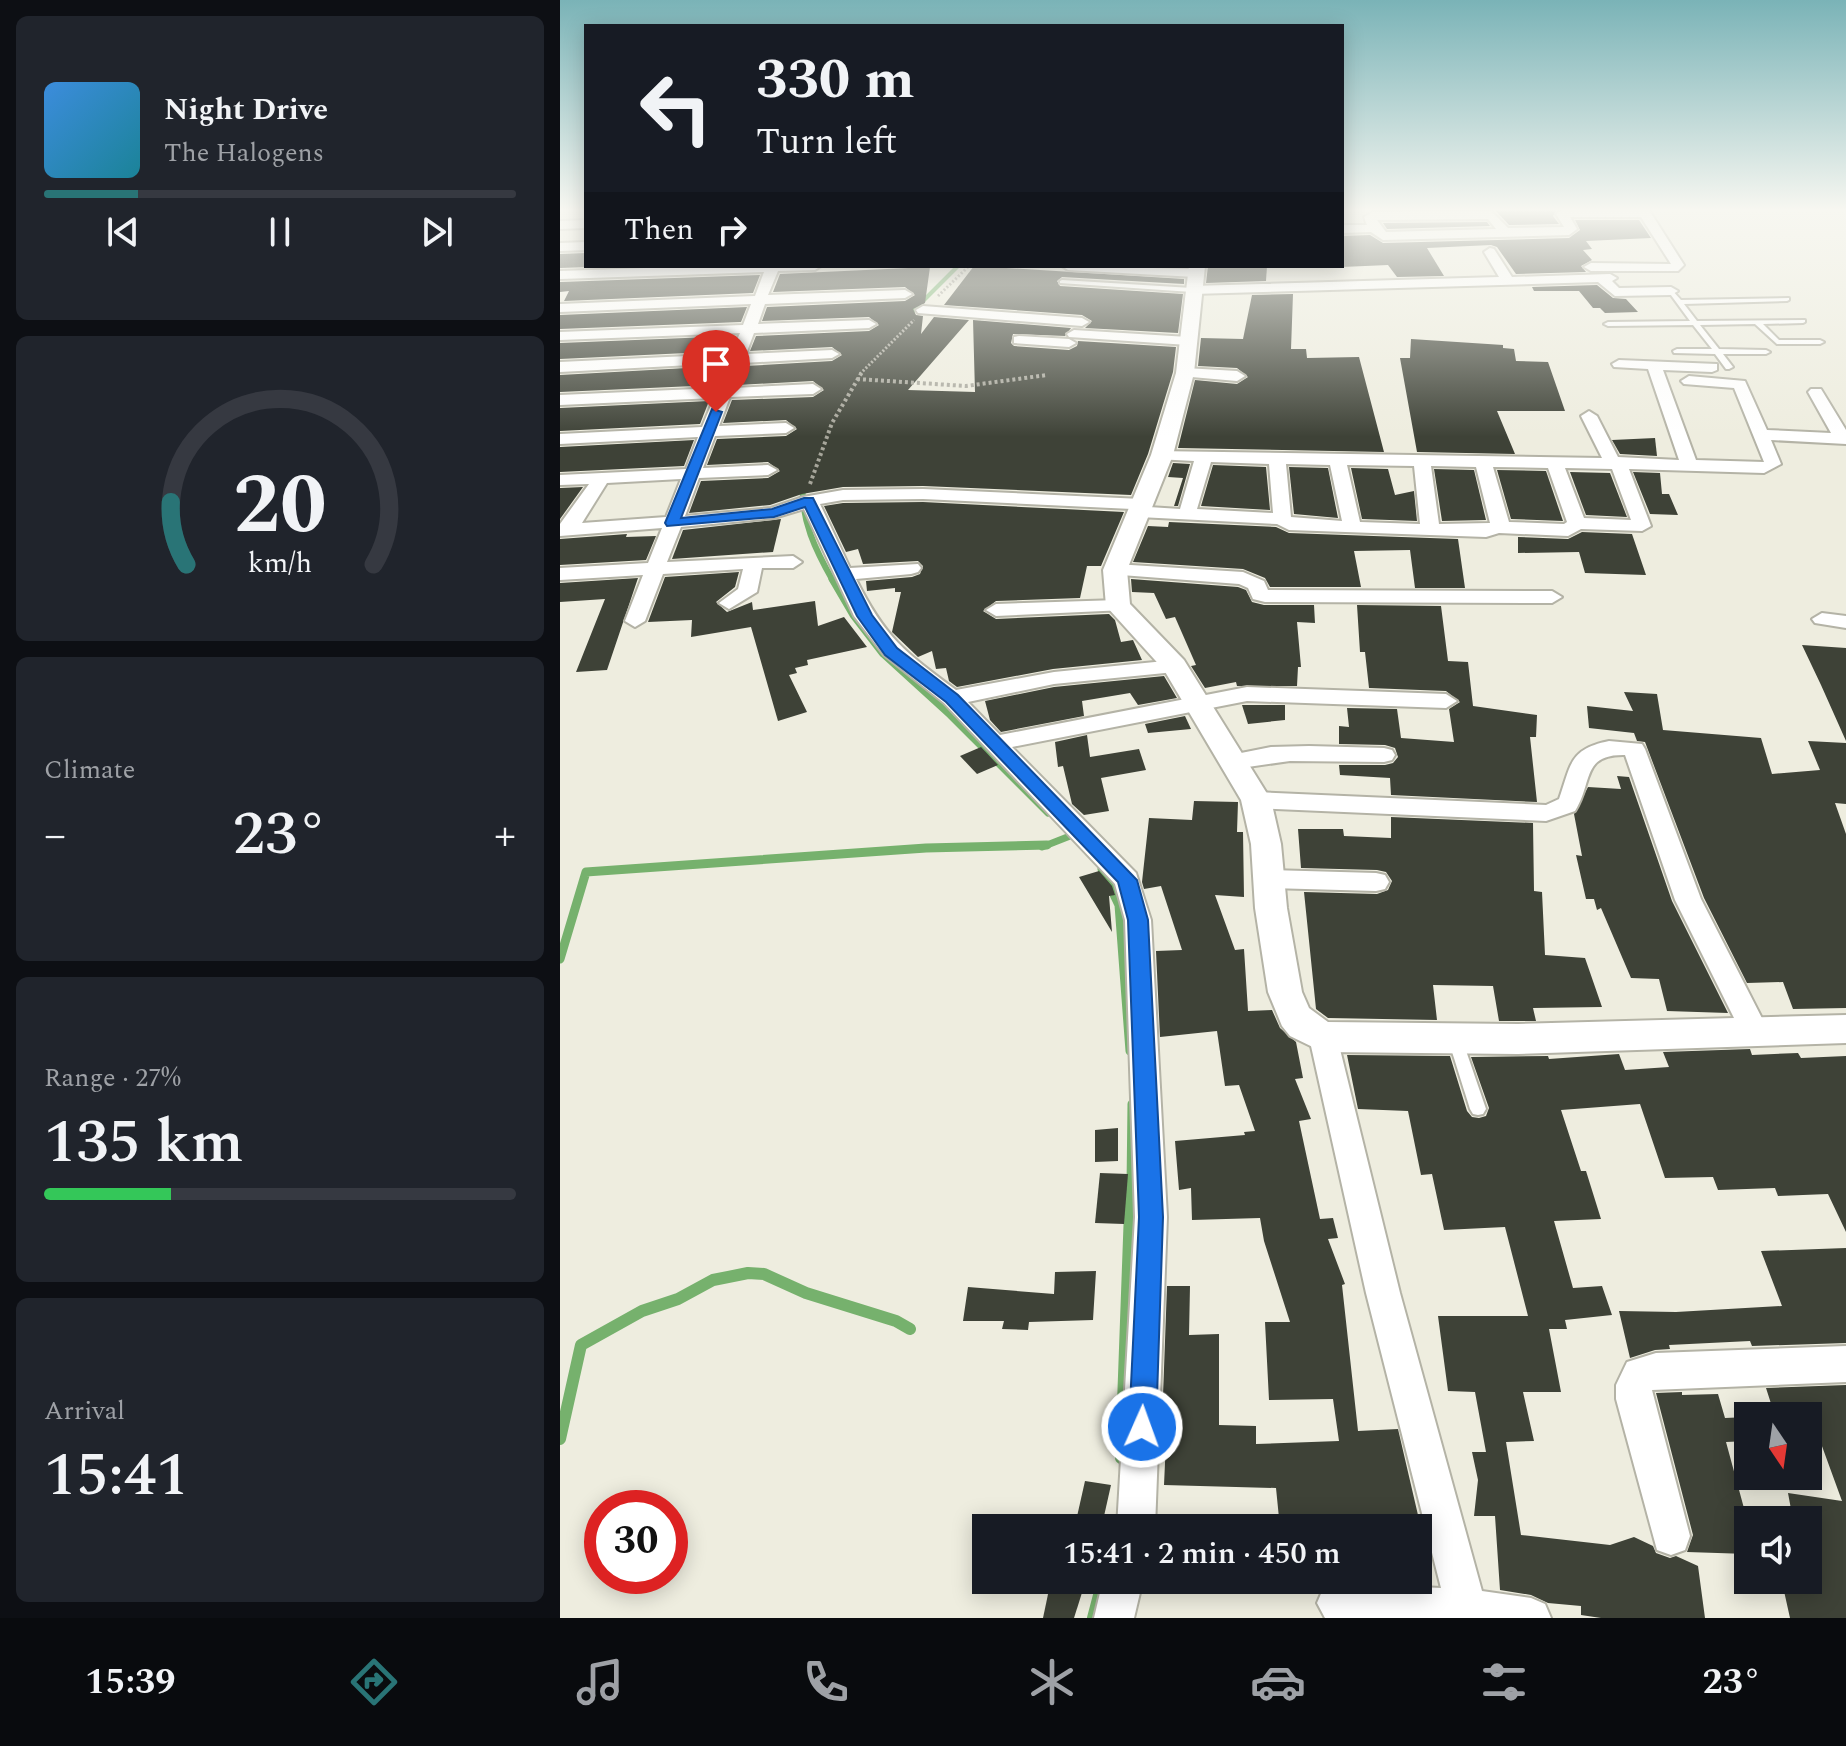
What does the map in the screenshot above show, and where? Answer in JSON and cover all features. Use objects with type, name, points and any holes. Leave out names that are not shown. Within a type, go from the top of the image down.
[{"type":"street","points":[[635,621],[765,286]]},
{"type":"street","points":[[1194,286],[1185,373],[1162,455],[1115,570],[1118,606],[1175,666],[1200,702],[1256,800],[1266,844],[1274,934],[1285,992],[1294,1016],[1303,1026],[1323,1037],[1455,1039],[1846,1029]]},
{"type":"street","points":[[1610,286],[1615,292],[1675,297]]},
{"type":"street","points":[[560,308],[905,294]]},
{"type":"street","points":[[673,332],[690,302]]},
{"type":"street","points":[[1072,337],[1089,307]]},
{"type":"street","points":[[923,310],[1072,337]]},
{"type":"street","points":[[560,336],[869,324]]},
{"type":"street","points":[[1019,340],[1072,337],[1188,341]]},
{"type":"street","points":[[560,367],[832,354]]},
{"type":"street","points":[[1619,364],[1737,368]]},
{"type":"street","points":[[1654,365],[1689,464]]},
{"type":"street","points":[[1185,373],[1237,376]]},
{"type":"street","points":[[1162,455],[1277,460],[1773,464],[1740,384],[1689,381]]},
{"type":"street","points":[[560,400],[813,389]]},
{"type":"street","points":[[1816,392],[1845,439]]},
{"type":"street","points":[[564,530],[744,517],[843,495],[923,494],[1282,519],[1289,525],[1486,531],[1497,527],[1568,530],[1577,523],[1642,526],[1641,517],[1615,462],[1589,416]]},
{"type":"street","points":[[560,439],[786,428]]},
{"type":"street","points":[[1759,434],[1845,439]]},
{"type":"street","points":[[1187,514],[1204,457]]},
{"type":"street","points":[[1277,460],[1282,519]]},
{"type":"street","points":[[1337,460],[1352,526]]},
{"type":"street","points":[[1422,461],[1430,527]]},
{"type":"street","points":[[1483,461],[1500,522],[1497,527]]},
{"type":"street","points":[[1554,462],[1577,523]]},
{"type":"street","points":[[560,480],[768,470]]},
{"type":"street","points":[[564,530],[601,478]]},
{"type":"street","points":[[801,504],[845,574],[864,616],[891,651],[952,698],[1127,880],[1138,920],[1151,1217],[1137,1514]]},
{"type":"street","points":[[560,574],[793,562]]},
{"type":"street","points":[[729,603],[747,592],[754,563]]},
{"type":"street","points":[[845,574],[911,568]]},
{"type":"street","points":[[1115,570],[1243,578],[1257,585],[1260,595],[1265,596],[1552,597]]},
{"type":"street","points":[[996,610],[1118,606]]},
{"type":"street","points":[[1822,619],[1846,622]]},
{"type":"street","points":[[952,698],[1054,678],[1175,666]]},
{"type":"street","points":[[995,743],[1247,694],[1446,701]]},
{"type":"street","points":[[1256,800],[1546,813],[1561,810],[1569,804],[1580,766],[1591,754],[1605,748],[1634,749],[1688,900],[1754,1030]]},
{"type":"street","points":[[1234,761],[1263,754],[1292,752],[1384,755]]},
{"type":"street","points":[[1269,879],[1376,882]]},
{"type":"street","points":[[1323,1037],[1383,1293],[1468,1614]]},
{"type":"street","points":[[1671,1536],[1634,1399],[1634,1385],[1640,1375],[1656,1371],[1846,1364]]},
{"type":"street","points":[[1114,1618],[1120,1594]]},
{"type":"street","points":[[1337,1603],[1531,1618]]},
{"type":"lane","points":[[1675,297],[1787,299]]},
{"type":"lane","points":[[1675,297],[1718,352],[1737,368]]},
{"type":"lane","points":[[1608,324],[1803,321]]},
{"type":"lane","points":[[1758,323],[1775,341],[1820,342]]},
{"type":"lane","points":[[1677,351],[1766,352]]},
{"type":"lane","points":[[1455,1039],[1478,1109]]},
{"type":"path","points":[[801,504],[815,464],[856,379],[949,286]]},
{"type":"path","points":[[856,379],[966,386],[1047,375]]},
{"type":"building","points":[[560,286],[756,286],[753,293],[564,301],[569,291],[560,292]]},
{"type":"building","points":[[776,286],[927,286],[925,303],[913,309],[916,315],[923,316],[921,334],[934,317],[969,320],[908,390],[975,392],[973,320],[1071,328],[1065,336],[1013,334],[1011,343],[1014,346],[1069,350],[1077,346],[1078,341],[1176,347],[1173,372],[1148,454],[1131,495],[923,486],[843,487],[802,494],[770,505],[689,513],[701,481],[768,478],[780,471],[768,462],[707,465],[717,439],[786,436],[797,429],[786,420],[723,423],[732,400],[813,397],[824,390],[813,381],[738,385],[745,366],[832,361],[842,355],[832,347],[750,351],[756,336],[869,331],[879,325],[869,317],[762,321],[767,307],[905,301],[915,295],[905,287],[773,292]]},
{"type":"building","points":[[959,286],[1060,286],[1183,294],[1178,333],[1085,328],[1092,321],[1082,315],[944,305]]},
{"type":"building","points":[[1598,286],[1613,298],[1626,299],[1638,312],[1605,313],[1600,308],[1593,308],[1579,291],[1534,291],[1532,287]]},
{"type":"building","points":[[1293,294],[1291,349],[1306,349],[1307,358],[1359,357],[1384,452],[1178,448],[1195,380],[1237,384],[1248,377],[1237,368],[1198,366],[1201,338],[1243,339],[1252,295]]},
{"type":"building","points":[[747,307],[741,322],[560,329],[560,315]]},
{"type":"building","points":[[735,336],[729,351],[560,359],[560,343]]},
{"type":"building","points":[[1411,339],[1503,345],[1503,348],[1514,349],[1516,361],[1548,362],[1565,411],[1497,411],[1515,454],[1417,452],[1400,358],[1410,358]]},
{"type":"building","points":[[723,366],[716,385],[560,392],[560,375]]},
{"type":"building","points":[[709,401],[700,424],[560,431],[560,408]]},
{"type":"building","points":[[1655,438],[1657,456],[1620,454],[1612,440]]},
{"type":"building","points":[[694,440],[684,466],[560,472],[560,447]]},
{"type":"building","points":[[1173,463],[1190,464],[1178,506],[1174,506],[1183,478],[1168,477]]},
{"type":"building","points":[[1213,465],[1266,467],[1270,510],[1201,506]]},
{"type":"building","points":[[1289,467],[1328,468],[1338,518],[1294,514]]},
{"type":"building","points":[[1351,468],[1388,469],[1395,495],[1414,491],[1417,521],[1362,519]]},
{"type":"building","points":[[1434,469],[1474,470],[1486,520],[1442,521]]},
{"type":"building","points":[[1497,470],[1546,471],[1563,521],[1511,519]]},
{"type":"building","points":[[1570,472],[1610,473],[1627,517],[1586,515]]},
{"type":"building","points":[[1633,472],[1660,473],[1662,494],[1669,494],[1678,515],[1650,514]]},
{"type":"building","points":[[583,487],[560,519],[560,488]]},
{"type":"building","points":[[923,502],[1124,512],[1101,566],[1087,566],[1080,598],[996,601],[983,611],[996,619],[1109,614],[1115,620],[1121,642],[1133,640],[1142,660],[1053,669],[957,687],[949,681],[946,668],[936,669],[932,651],[918,657],[892,632],[901,592],[895,592],[895,588],[867,591],[866,581],[912,577],[920,574],[923,566],[918,561],[863,564],[858,549],[846,552],[824,506]]},
{"type":"building","points":[[781,519],[773,552],[672,559],[683,530]]},
{"type":"building","points":[[1169,522],[1276,527],[1289,533],[1458,539],[1465,588],[1415,588],[1410,550],[1354,551],[1361,587],[1270,587],[1265,578],[1243,569],[1133,562],[1148,526],[1168,527]]},
{"type":"building","points":[[1582,532],[1632,534],[1646,575],[1585,573],[1579,552],[1518,553],[1518,537],[1568,539]]},
{"type":"building","points":[[627,534],[626,537],[656,536],[646,560],[560,565],[560,539]]},
{"type":"building","points":[[739,572],[735,587],[716,602],[727,612],[752,602],[753,610],[815,601],[818,626],[844,617],[867,647],[807,660],[808,665],[795,668],[797,673],[789,675],[807,712],[778,721],[751,627],[691,637],[692,620],[648,622],[665,577]]},
{"type":"building","points":[[638,578],[607,670],[576,672],[605,599],[560,602],[560,583]]},
{"type":"building","points":[[1131,579],[1238,587],[1246,590],[1252,602],[1264,605],[1314,605],[1315,623],[1297,622],[1301,667],[1298,667],[1297,686],[1237,686],[1236,682],[1205,688],[1191,666],[1196,665],[1175,617],[1166,619],[1154,593],[1132,592]]},
{"type":"building","points":[[1357,605],[1441,606],[1448,661],[1468,662],[1473,706],[1537,715],[1536,737],[1530,737],[1537,802],[1391,795],[1390,778],[1340,775],[1339,765],[1385,765],[1393,763],[1398,757],[1395,748],[1385,745],[1339,744],[1339,726],[1349,727],[1347,708],[1397,709],[1401,738],[1454,742],[1449,709],[1460,702],[1446,691],[1369,688],[1365,652],[1360,652]]},
{"type":"building","points":[[1802,645],[1846,648],[1846,741],[1821,685]]},
{"type":"building","points":[[1164,676],[1177,698],[1138,705],[1130,693],[1082,701],[1084,716],[1001,732],[990,720],[985,701],[1054,687]]},
{"type":"building","points":[[1624,692],[1657,694],[1663,730],[1761,738],[1772,774],[1820,770],[1808,741],[1846,743],[1846,804],[1835,803],[1846,834],[1846,1008],[1793,1009],[1783,982],[1747,983],[1704,898],[1645,742],[1637,741],[1634,733],[1589,728],[1587,706],[1633,711]]},
{"type":"building","points":[[1242,705],[1285,705],[1285,720],[1248,724]]},
{"type":"building","points":[[1185,716],[1191,729],[1148,733],[1145,724]]},
{"type":"building","points":[[1087,735],[1090,757],[1139,749],[1146,770],[1101,778],[1109,811],[1084,815],[1072,804],[1063,766],[1058,767],[1055,742]]},
{"type":"building","points":[[981,747],[998,765],[977,774],[960,756]]},
{"type":"building","points":[[1617,776],[1629,777],[1672,901],[1728,1013],[1667,1011],[1659,979],[1631,978],[1601,908],[1597,910],[1594,899],[1586,899],[1576,855],[1582,856],[1574,814],[1588,787],[1621,789]]},
{"type":"building","points":[[1194,801],[1238,802],[1237,832],[1243,832],[1244,897],[1215,895],[1235,950],[1244,949],[1248,1011],[1272,1010],[1280,1028],[1296,1042],[1303,1078],[1295,1079],[1311,1119],[1299,1121],[1320,1219],[1333,1218],[1338,1238],[1328,1239],[1345,1284],[1342,1285],[1358,1431],[1398,1429],[1418,1514],[1279,1514],[1276,1488],[1164,1485],[1168,1396],[1163,1396],[1167,1286],[1190,1286],[1189,1335],[1219,1334],[1219,1425],[1256,1426],[1256,1444],[1339,1441],[1333,1399],[1269,1400],[1265,1322],[1290,1322],[1264,1241],[1260,1218],[1192,1220],[1191,1188],[1179,1190],[1175,1141],[1245,1135],[1244,1132],[1255,1131],[1239,1085],[1225,1086],[1217,1031],[1160,1037],[1156,951],[1182,950],[1161,886],[1144,889],[1142,882],[1149,818],[1192,820]]},
{"type":"building","points":[[1391,817],[1533,823],[1534,891],[1542,892],[1545,955],[1585,958],[1602,1007],[1533,1008],[1536,1021],[1499,1021],[1493,986],[1433,985],[1437,1020],[1328,1018],[1316,1009],[1304,892],[1377,894],[1388,890],[1392,881],[1386,872],[1377,870],[1301,868],[1298,829],[1343,829],[1344,836],[1391,838]]},
{"type":"building","points":[[1099,871],[1112,886],[1115,895],[1109,896],[1112,932],[1079,877]]},
{"type":"building","points":[[1750,1049],[1752,1055],[1798,1053],[1801,1058],[1846,1056],[1846,1232],[1828,1194],[1778,1196],[1775,1188],[1718,1190],[1713,1177],[1665,1178],[1640,1104],[1561,1110],[1581,1171],[1586,1171],[1601,1219],[1554,1221],[1573,1288],[1602,1286],[1612,1315],[1565,1320],[1567,1329],[1549,1329],[1561,1392],[1523,1392],[1534,1441],[1506,1442],[1521,1535],[1610,1545],[1634,1537],[1653,1546],[1656,1553],[1670,1558],[1676,1556],[1698,1566],[1705,1618],[1601,1618],[1581,1615],[1581,1606],[1548,1603],[1531,1595],[1500,1590],[1495,1516],[1474,1516],[1478,1480],[1472,1452],[1486,1452],[1475,1392],[1448,1391],[1438,1316],[1528,1316],[1505,1227],[1444,1230],[1432,1174],[1421,1175],[1408,1111],[1358,1109],[1347,1055],[1450,1056],[1467,1111],[1472,1117],[1479,1118],[1486,1116],[1489,1108],[1471,1057],[1548,1056],[1549,1059],[1619,1054],[1625,1070],[1669,1067],[1663,1052]]},
{"type":"building","points":[[1118,1128],[1118,1161],[1095,1162],[1095,1130]]},
{"type":"building","points":[[1100,1173],[1128,1174],[1124,1224],[1095,1223]]},
{"type":"building","points":[[1846,1248],[1846,1343],[1752,1346],[1750,1341],[1669,1345],[1670,1349],[1630,1358],[1619,1311],[1676,1312],[1782,1306],[1761,1251]]},
{"type":"building","points":[[1096,1271],[1093,1320],[1029,1322],[1028,1330],[1002,1329],[1004,1321],[963,1321],[968,1287],[1054,1294],[1055,1272]]},
{"type":"building","points":[[1846,1385],[1846,1618],[1790,1618],[1785,1594],[1822,1594],[1822,1506],[1790,1506],[1788,1493],[1842,1501],[1822,1446],[1822,1402],[1770,1402],[1766,1388]]},
{"type":"building","points":[[1656,1393],[1718,1394],[1725,1418],[1734,1418],[1734,1442],[1726,1442],[1734,1471],[1734,1490],[1739,1490],[1743,1506],[1734,1506],[1734,1554],[1687,1552],[1693,1535]]},
{"type":"building","points":[[1085,1481],[1111,1485],[1104,1514],[1078,1514]]},
{"type":"building","points":[[1048,1594],[1082,1594],[1074,1618],[1043,1618]]},
{"type":"waterway","points":[[908,316],[938,286]]},
{"type":"waterway","points":[[803,484],[807,522],[833,581]]},
{"type":"waterway","points":[[832,579],[853,615],[883,654],[950,715],[1048,813]]},
{"type":"waterway","points":[[1042,847],[1070,836]]},
{"type":"waterway","points":[[560,959],[586,872],[926,848],[1047,845]]},
{"type":"waterway","points":[[1102,869],[1119,905],[1130,1051]]},
{"type":"waterway","points":[[1131,1186],[1132,1104]]},
{"type":"waterway","points":[[1121,1458],[1131,1184]]},
{"type":"waterway","points":[[560,1439],[581,1345],[642,1311],[678,1299],[713,1280],[748,1273],[764,1274],[806,1293],[896,1321],[910,1329]]},
{"type":"waterway","points":[[1093,1618],[1099,1594]]},
{"type":"route","points":[[716,412],[672,523],[774,513],[809,501],[864,616],[891,651],[952,698],[1127,880],[1138,920],[1151,1217],[1142,1427]]}]
